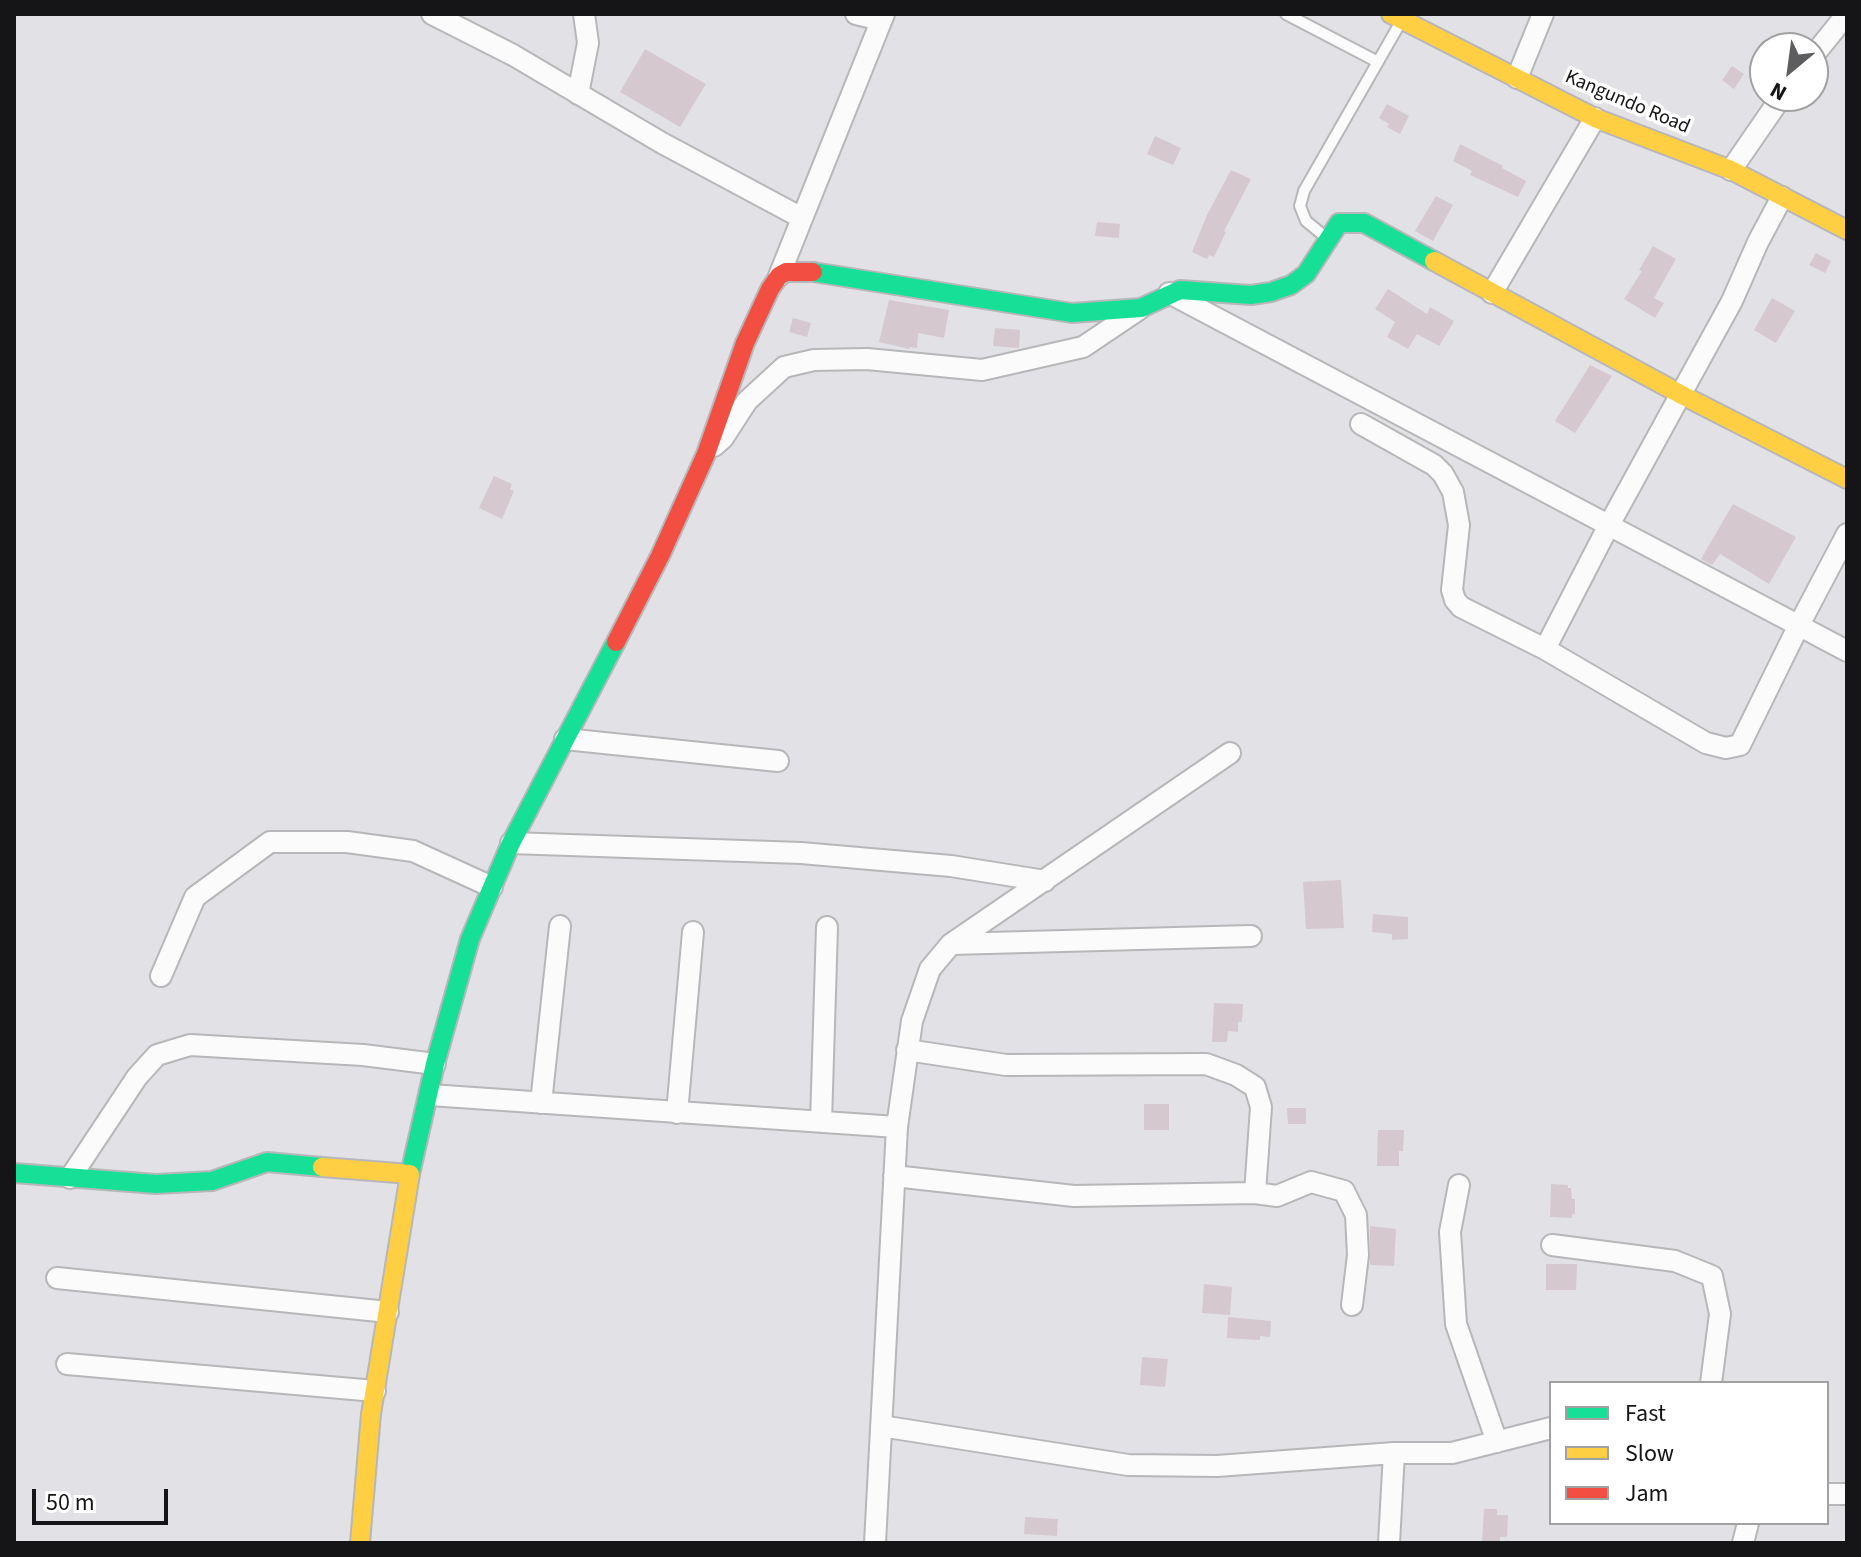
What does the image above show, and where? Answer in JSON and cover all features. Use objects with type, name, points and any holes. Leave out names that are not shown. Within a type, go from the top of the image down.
[{"type":"main road","name":"Kangundo Road","points":[[1396,17],[1595,118],[1731,170],[1847,230]]},
{"type":"main road","points":[[360,1543],[375,1391],[410,1174],[435,1064],[470,939],[511,843],[660,556],[706,454],[745,343],[779,276],[793,270],[808,271],[943,291],[1006,305],[1072,313],[1141,308],[1180,290],[1251,295],[1291,285],[1306,274],[1339,223],[1364,223],[1682,395],[1847,479]]},
{"type":"main road","points":[[14,1173],[156,1184],[212,1181],[267,1162],[410,1174]]},
{"type":"street","points":[[432,14],[513,55],[662,143],[802,218]]},
{"type":"street","points":[[578,94],[588,43],[584,14]]},
{"type":"street","points":[[779,276],[882,17],[856,14]]},
{"type":"street","points":[[1517,78],[1543,14]]},
{"type":"street","points":[[1829,36],[1847,14]]},
{"type":"street","points":[[1731,170],[1771,112]]},
{"type":"street","points":[[1492,293],[1595,118]]},
{"type":"street","points":[[1545,649],[1732,301],[1782,197]]},
{"type":"street","points":[[1169,293],[1847,651]]},
{"type":"street","points":[[706,454],[723,438],[747,401],[784,367],[814,360],[867,359],[982,370],[1083,347],[1141,308]]},
{"type":"street","points":[[1361,424],[1434,465],[1453,492],[1459,525],[1452,590],[1461,607],[1545,649],[1706,743],[1726,748],[1740,745],[1847,534]]},
{"type":"street","points":[[1443,474],[1450,441]]},
{"type":"street","points":[[565,739],[778,761]]},
{"type":"street","points":[[875,1543],[897,1127],[912,1021],[930,969],[951,944],[1230,753]]},
{"type":"street","points":[[161,976],[195,897],[270,842],[347,842],[413,851],[492,887]]},
{"type":"street","points":[[511,843],[801,853],[951,866],[1045,881]]},
{"type":"street","points":[[541,1103],[560,926]]},
{"type":"street","points":[[821,1122],[827,927]]},
{"type":"street","points":[[677,1113],[693,932]]},
{"type":"street","points":[[951,944],[1251,936]]},
{"type":"street","points":[[70,1178],[137,1077],[157,1055],[190,1045],[348,1054],[435,1064]]},
{"type":"street","points":[[907,1050],[1006,1065],[1206,1064],[1236,1075],[1255,1087],[1261,1107],[1255,1193]]},
{"type":"street","points":[[430,1095],[897,1127]]},
{"type":"street","points":[[894,1176],[1074,1196],[1255,1193],[1277,1196],[1311,1182],[1344,1191],[1356,1215],[1358,1255],[1352,1305]]},
{"type":"street","points":[[1459,1185],[1450,1232],[1456,1324],[1497,1442]]},
{"type":"street","points":[[1552,1245],[1675,1261],[1712,1276],[1720,1314],[1711,1381]]},
{"type":"street","points":[[57,1278],[388,1312]]},
{"type":"street","points":[[67,1364],[375,1391]]},
{"type":"street","points":[[881,1426],[1128,1465],[1217,1466],[1394,1453],[1452,1453],[1549,1429]]},
{"type":"street","points":[[1389,1543],[1394,1453]]},
{"type":"lane","points":[[1286,14],[1378,62]]},
{"type":"lane","points":[[1328,239],[1306,221],[1300,206],[1304,191],[1378,62],[1396,17]]},
{"type":"building","points":[[645,49],[706,84],[680,127],[620,92]]},
{"type":"building","points":[[1732,66],[1744,74],[1734,89],[1722,80]]},
{"type":"building","points":[[1387,104],[1409,116],[1400,134],[1379,118]]},
{"type":"building","points":[[1155,136],[1181,148],[1173,165],[1147,154]]},
{"type":"building","points":[[1460,144],[1526,181],[1518,197],[1470,175],[1472,171],[1453,161]]},
{"type":"building","points":[[1231,170],[1251,179],[1214,257],[1209,255],[1207,259],[1192,252]]},
{"type":"building","points":[[1436,196],[1453,205],[1433,241],[1415,231]]},
{"type":"building","points":[[1097,222],[1120,224],[1119,238],[1095,236]]},
{"type":"building","points":[[1653,246],[1676,259],[1654,298],[1664,303],[1655,318],[1624,299]]},
{"type":"building","points":[[1816,253],[1831,261],[1825,273],[1809,265]]},
{"type":"building","points":[[1388,289],[1427,314],[1430,307],[1454,321],[1439,346],[1417,334],[1408,349],[1387,337],[1395,322],[1375,309]]},
{"type":"building","points":[[1772,298],[1795,311],[1776,343],[1754,330]]},
{"type":"building","points":[[889,300],[949,310],[944,338],[918,333],[917,348],[909,349],[879,342]]},
{"type":"building","points":[[793,318],[811,323],[807,337],[789,332]]},
{"type":"building","points":[[995,328],[1020,330],[1019,348],[993,346]]},
{"type":"building","points":[[1590,365],[1612,376],[1575,433],[1555,421]]},
{"type":"building","points":[[494,476],[512,484],[510,489],[514,491],[502,519],[479,508]]},
{"type":"building","points":[[1733,504],[1796,537],[1769,584],[1720,554],[1712,565],[1701,559]]},
{"type":"building","points":[[1341,880],[1344,928],[1306,929],[1303,882]]},
{"type":"building","points":[[1373,914],[1408,917],[1408,939],[1392,940],[1392,934],[1372,932]]},
{"type":"building","points":[[1214,1003],[1243,1004],[1238,1032],[1228,1031],[1227,1042],[1212,1042]]},
{"type":"building","points":[[1144,1104],[1169,1104],[1169,1130],[1144,1130]]},
{"type":"building","points":[[1287,1108],[1306,1108],[1306,1124],[1288,1124]]},
{"type":"building","points":[[1378,1130],[1404,1130],[1399,1166],[1377,1166]]},
{"type":"building","points":[[1551,1184],[1571,1188],[1572,1199],[1575,1199],[1572,1218],[1550,1217]]},
{"type":"building","points":[[1370,1226],[1396,1229],[1394,1266],[1370,1265]]},
{"type":"building","points":[[1546,1264],[1577,1264],[1576,1290],[1546,1290]]},
{"type":"building","points":[[1204,1284],[1232,1287],[1230,1315],[1202,1313]]},
{"type":"building","points":[[1228,1317],[1271,1321],[1270,1337],[1260,1336],[1260,1340],[1227,1338]]},
{"type":"building","points":[[1142,1357],[1168,1359],[1165,1387],[1140,1385]]},
{"type":"building","points":[[1484,1509],[1497,1509],[1497,1515],[1508,1515],[1507,1537],[1500,1537],[1500,1543],[1482,1543]]},
{"type":"building","points":[[1025,1517],[1058,1519],[1057,1536],[1024,1534]]},
{"type":"traffic: fast","points":[[813,272],[1072,313],[1141,308],[1180,290],[1251,295],[1271,292],[1291,285],[1306,274],[1339,223],[1364,223],[1434,261]]},
{"type":"traffic: fast","points":[[410,1174],[435,1064],[470,939],[511,843],[616,642]]},
{"type":"traffic: fast","points":[[14,1173],[156,1184],[212,1181],[267,1162],[322,1167]]},
{"type":"traffic: slow","points":[[1391,14],[1595,118],[1731,170],[1847,230]]},
{"type":"traffic: slow","points":[[1434,261],[1682,395],[1847,479]]},
{"type":"traffic: slow","points":[[322,1167],[410,1174],[371,1414],[360,1543]]},
{"type":"traffic: jam","points":[[616,642],[660,556],[706,454],[745,343],[770,289],[786,272],[813,272]]}]
